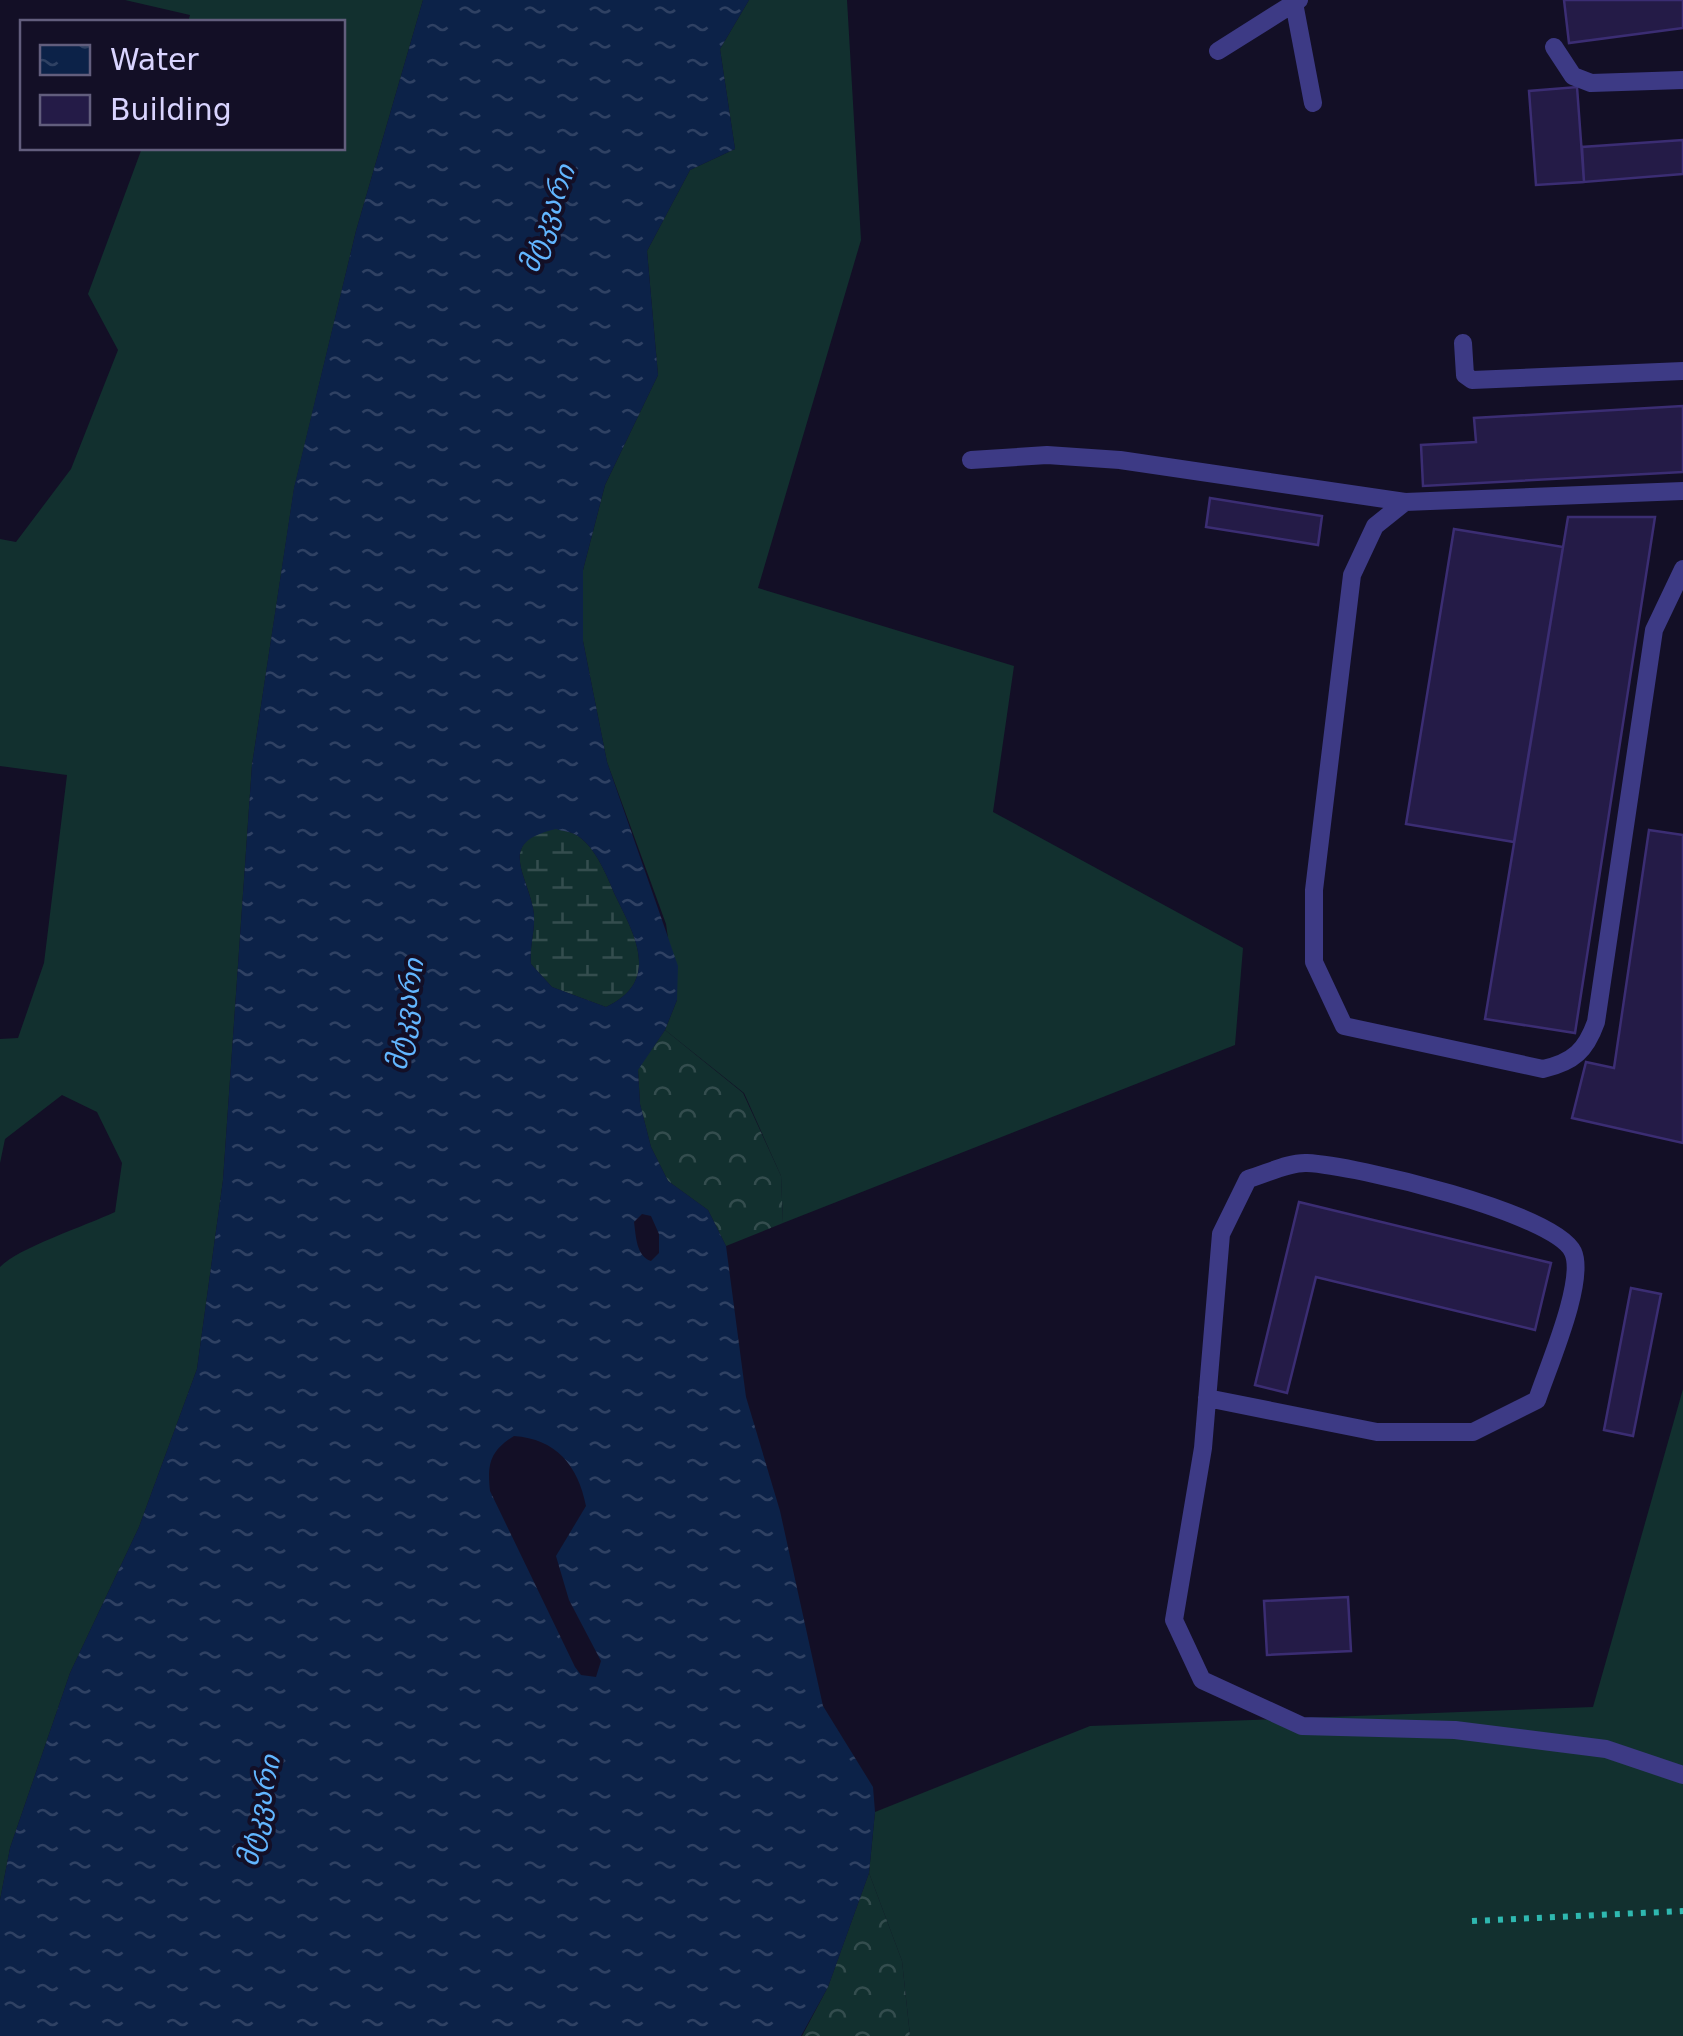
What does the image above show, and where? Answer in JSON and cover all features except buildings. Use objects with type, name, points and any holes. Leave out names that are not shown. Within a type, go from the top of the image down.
[{"type":"lane","points":[[1218,50],[1297,2],[1313,103]]},
{"type":"lane","points":[[1554,48],[1573,76],[1591,83],[1683,80]]},
{"type":"lane","points":[[1463,343],[1465,375],[1472,380],[1501,382],[1683,371]]},
{"type":"lane","points":[[970,460],[1047,455],[1120,460],[1405,502],[1683,492]]},
{"type":"lane","points":[[1405,502],[1375,526],[1352,575],[1314,890],[1314,962],[1344,1026],[1543,1068],[1562,1064],[1587,1048],[1596,1022],[1654,630],[1683,570]]},
{"type":"lane","points":[[1207,1398],[1377,1432],[1474,1432],[1537,1400],[1574,1286],[1574,1254],[1556,1231],[1428,1186],[1304,1162],[1248,1179],[1221,1234],[1207,1398],[1174,1620],[1202,1680],[1302,1726],[1455,1730],[1587,1746],[1683,1775]]},
{"type":"path","points":[[1472,1921],[1683,1911]]},
{"type":"green space","points":[[125,0],[423,0],[356,231],[294,489],[252,765],[223,1180],[197,1369],[139,1527],[70,1673],[10,1848],[0,1900],[0,1267],[36,1245],[115,1212],[122,1163],[97,1112],[62,1095],[5,1139],[0,1163],[0,1039],[18,1038],[44,963],[67,775],[0,766],[0,539],[16,542],[71,469],[118,350],[88,294],[141,150],[345,150],[345,20],[189,20],[190,15]]},
{"type":"green space","points":[[749,0],[847,0],[861,240],[758,588],[1014,666],[993,812],[1243,948],[1235,1045],[783,1223],[781,1176],[744,1093],[665,1030],[677,1000],[666,924],[607,762],[583,641],[583,570],[605,485],[658,375],[647,251],[690,170],[735,149],[720,49]]},
{"type":"green space","points":[[556,828],[578,836],[596,855],[635,941],[639,956],[634,984],[606,1007],[552,987],[531,964],[534,915],[521,870],[521,849],[538,834]]},
{"type":"green space","points":[[665,1030],[743,1093],[781,1176],[783,1223],[726,1246],[708,1210],[668,1181],[651,1147],[640,1104],[638,1069]]},
{"type":"green space","points":[[1683,1389],[1683,2036],[910,2036],[902,1961],[869,1873],[875,1812],[1090,1726],[1593,1707]]},
{"type":"green space","points":[[869,1873],[902,1961],[910,2036],[802,2036],[828,1987]]},
{"type":"water","name":"მტკვარი","points":[[423,0],[749,0],[720,49],[735,149],[690,170],[647,251],[658,375],[605,485],[583,570],[583,641],[607,762],[678,966],[677,1000],[665,1030],[638,1070],[640,1104],[651,1147],[668,1181],[708,1210],[726,1246],[746,1397],[780,1511],[823,1706],[873,1787],[875,1812],[869,1873],[828,1987],[801,2036],[0,2036],[0,1900],[10,1848],[70,1673],[139,1527],[197,1369],[223,1180],[252,765],[294,488],[356,231]],"holes":[[[556,829],[578,836],[596,855],[635,941],[639,956],[634,984],[606,1007],[552,987],[531,964],[534,915],[521,870],[521,850],[527,841]],[[642,1214],[651,1216],[659,1234],[659,1253],[651,1261],[640,1250],[634,1222]],[[514,1436],[542,1442],[563,1457],[577,1478],[586,1506],[556,1556],[569,1600],[601,1661],[596,1677],[581,1675],[575,1667],[490,1491],[492,1459]]]}]
